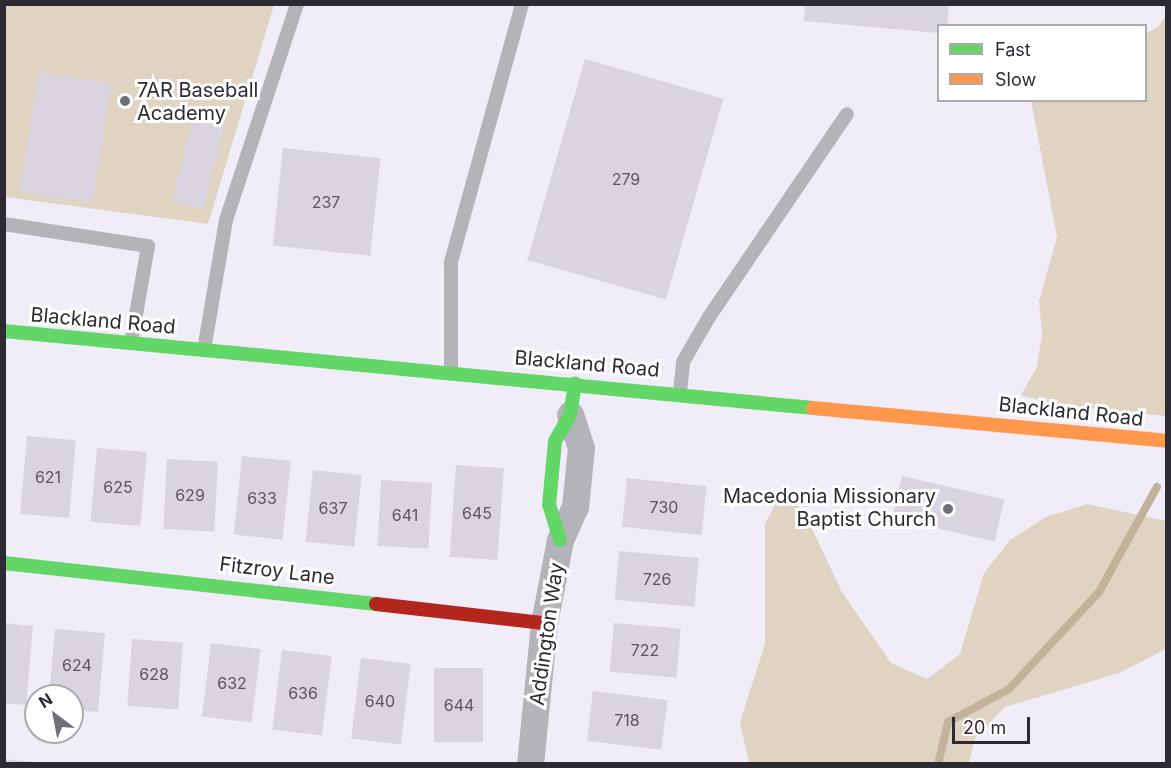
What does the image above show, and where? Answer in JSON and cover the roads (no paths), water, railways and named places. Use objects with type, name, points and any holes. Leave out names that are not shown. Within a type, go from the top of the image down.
[{"type":"street","name":"Blackland Road","points":[[4,332],[680,392],[1167,441]]},
{"type":"street","name":"Addington Way","points":[[530,764],[544,623],[560,540],[575,507],[581,448],[570,414],[574,383]]},
{"type":"street","name":"Fitzroy Lane","points":[[4,563],[544,623]]},
{"type":"lane","points":[[204,350],[226,220],[297,4]]},
{"type":"lane","points":[[451,372],[451,262],[522,4]]},
{"type":"lane","points":[[680,392],[683,362],[709,316],[847,114]]},
{"type":"lane","points":[[4,224],[148,246],[131,344]]},
{"type":"waterway","points":[[938,764],[948,722],[1009,689],[1099,592],[1157,487]]},
{"type":"place","name":"7AR Baseball Academy","points":[[125,101]]},
{"type":"place","name":"Macedonia Missionary Baptist Church","points":[[948,509]]}]
